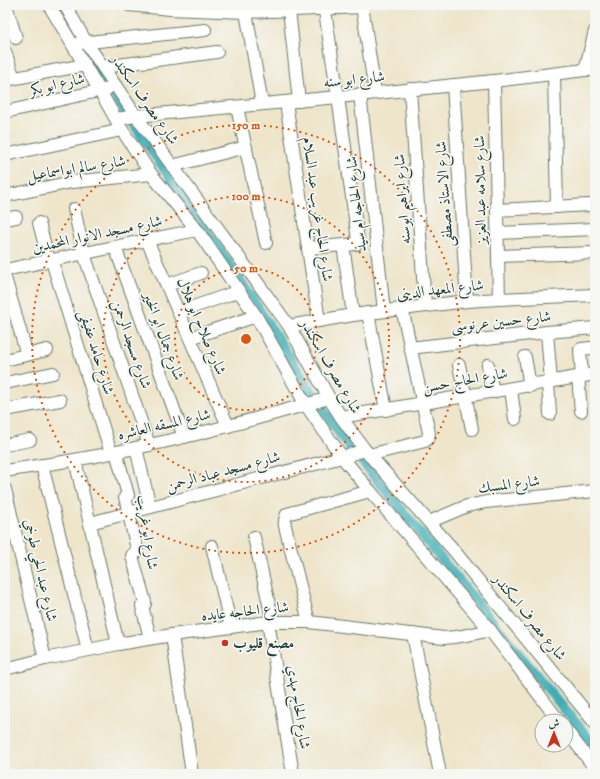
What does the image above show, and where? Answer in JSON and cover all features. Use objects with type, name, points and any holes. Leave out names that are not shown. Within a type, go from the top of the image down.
[{"type":"street","points":[[6,5],[16,38]]},
{"type":"street","name":"شارع مصرف اسكندر","points":[[49,5],[122,130],[152,174],[196,230],[256,316],[306,404],[342,457],[490,630],[553,713]]},
{"type":"street","name":"شارع مصرف اسكندر","points":[[65,5],[86,42],[136,116],[289,326],[341,418],[367,453],[451,547],[595,723]]},
{"type":"street","points":[[129,5],[246,12],[362,6],[375,93]]},
{"type":"street","points":[[308,248],[356,244],[358,242],[324,7]]},
{"type":"street","name":"شارع الحاج غريب عبد السلام","points":[[283,9],[308,248],[319,321]]},
{"type":"street","points":[[246,12],[262,104]]},
{"type":"street","points":[[72,44],[205,30]]},
{"type":"street","points":[[590,70],[595,31]]},
{"type":"street","points":[[5,52],[9,79],[85,65]]},
{"type":"street","points":[[103,67],[217,52]]},
{"type":"street","name":"شارع ابو سنه","points":[[116,119],[590,70]]},
{"type":"street","points":[[554,74],[558,206]]},
{"type":"street","name":"شارع سلامه عبد العزيز","points":[[494,81],[499,299]]},
{"type":"street","name":"شارع الاستاذ مصطفى","points":[[452,85],[467,301]]},
{"type":"street","name":"شارع ابو بكر","points":[[5,112],[116,86]]},
{"type":"street","name":"شارع ابراهيم ابوسنه","points":[[410,89],[426,306]]},
{"type":"street","name":"شارع الحاجه ام سيد","points":[[360,94],[384,311]]},
{"type":"street","points":[[237,107],[266,243]]},
{"type":"street","points":[[5,155],[122,130]]},
{"type":"street","points":[[172,166],[246,147]]},
{"type":"street","name":"شارع سالم ابواسماعيل","points":[[5,196],[72,182],[152,174]]},
{"type":"street","points":[[497,210],[589,205]]},
{"type":"street","name":"شارع مسجد الرحمن","points":[[74,209],[84,254],[149,445]]},
{"type":"street","name":"شارع حامد عفيفى","points":[[39,223],[50,261],[114,453]]},
{"type":"street","points":[[497,233],[595,229]]},
{"type":"street","name":"شارع مسجد الانوار المحمدين","points":[[5,270],[196,230]]},
{"type":"street","name":"شارع صلاح ابو هلال","points":[[147,240],[228,426]]},
{"type":"street","points":[[342,245],[353,315]]},
{"type":"street","name":"شارع جمال ابو الخير","points":[[115,247],[184,437]]},
{"type":"street","points":[[498,256],[595,253]]},
{"type":"street","points":[[167,285],[201,273]]},
{"type":"street","points":[[5,278],[27,355]]},
{"type":"street","points":[[178,312],[239,291]]},
{"type":"street","name":"شارع المعهد الدينى","points":[[289,326],[402,308],[467,301],[595,295]]},
{"type":"street","points":[[402,308],[422,404]]},
{"type":"street","points":[[368,313],[386,410]]},
{"type":"street","points":[[190,338],[256,316]]},
{"type":"street","name":"شارع حسين عرنوسى","points":[[410,348],[595,328]]},
{"type":"street","points":[[547,332],[550,414]]},
{"type":"street","points":[[580,412],[580,350],[591,348]]},
{"type":"street","points":[[5,360],[48,350]]},
{"type":"street","points":[[525,357],[530,386]]},
{"type":"street","points":[[459,365],[464,397],[472,429]]},
{"type":"street","points":[[488,365],[492,392]]},
{"type":"street","points":[[5,383],[53,373]]},
{"type":"street","name":"شارع الحاج حسن","points":[[341,418],[595,374]]},
{"type":"street","points":[[511,389],[515,419]]},
{"type":"street","name":"شارع المسقه العاشره","points":[[5,471],[114,453],[228,426],[329,398]]},
{"type":"street","points":[[5,410],[60,400]]},
{"type":"street","name":"شارع مسجد عباد الرحمن","points":[[90,523],[342,457],[425,441],[429,435],[422,404]]},
{"type":"street","points":[[5,445],[30,440]]},
{"type":"street","points":[[136,448],[150,507]]},
{"type":"street","name":"شارع ابو غريب","points":[[114,453],[128,495],[125,497],[138,549],[132,556],[145,602],[142,606],[150,638]]},
{"type":"street","points":[[75,460],[118,644]]},
{"type":"street","points":[[42,465],[88,650]]},
{"type":"street","name":"شارع عبد الحي طوخي","points":[[5,489],[45,659]]},
{"type":"street","points":[[309,622],[285,526],[285,517],[287,514],[370,491]]},
{"type":"street","name":"شارع المسبك","points":[[429,522],[467,506],[486,502],[595,491]]},
{"type":"street","name":"شارع الحاج مهدي","points":[[254,537],[271,622],[293,774]]},
{"type":"street","points":[[212,546],[231,627]]},
{"type":"street","name":"شارع الحاجه عايده","points":[[5,670],[45,659],[150,638],[271,622],[309,622],[444,638],[459,637],[490,630]]},
{"type":"street","points":[[413,634],[440,774]]},
{"type":"street","points":[[172,635],[192,774]]},
{"type":"street","points":[[574,740],[595,768]]},
{"type":"waterway","points":[[56,5],[67,24]]},
{"type":"waterway","points":[[79,45],[239,278],[339,433],[595,746]]},
{"type":"place","name":"مصنع قليوب","points":[[225,643]]}]
